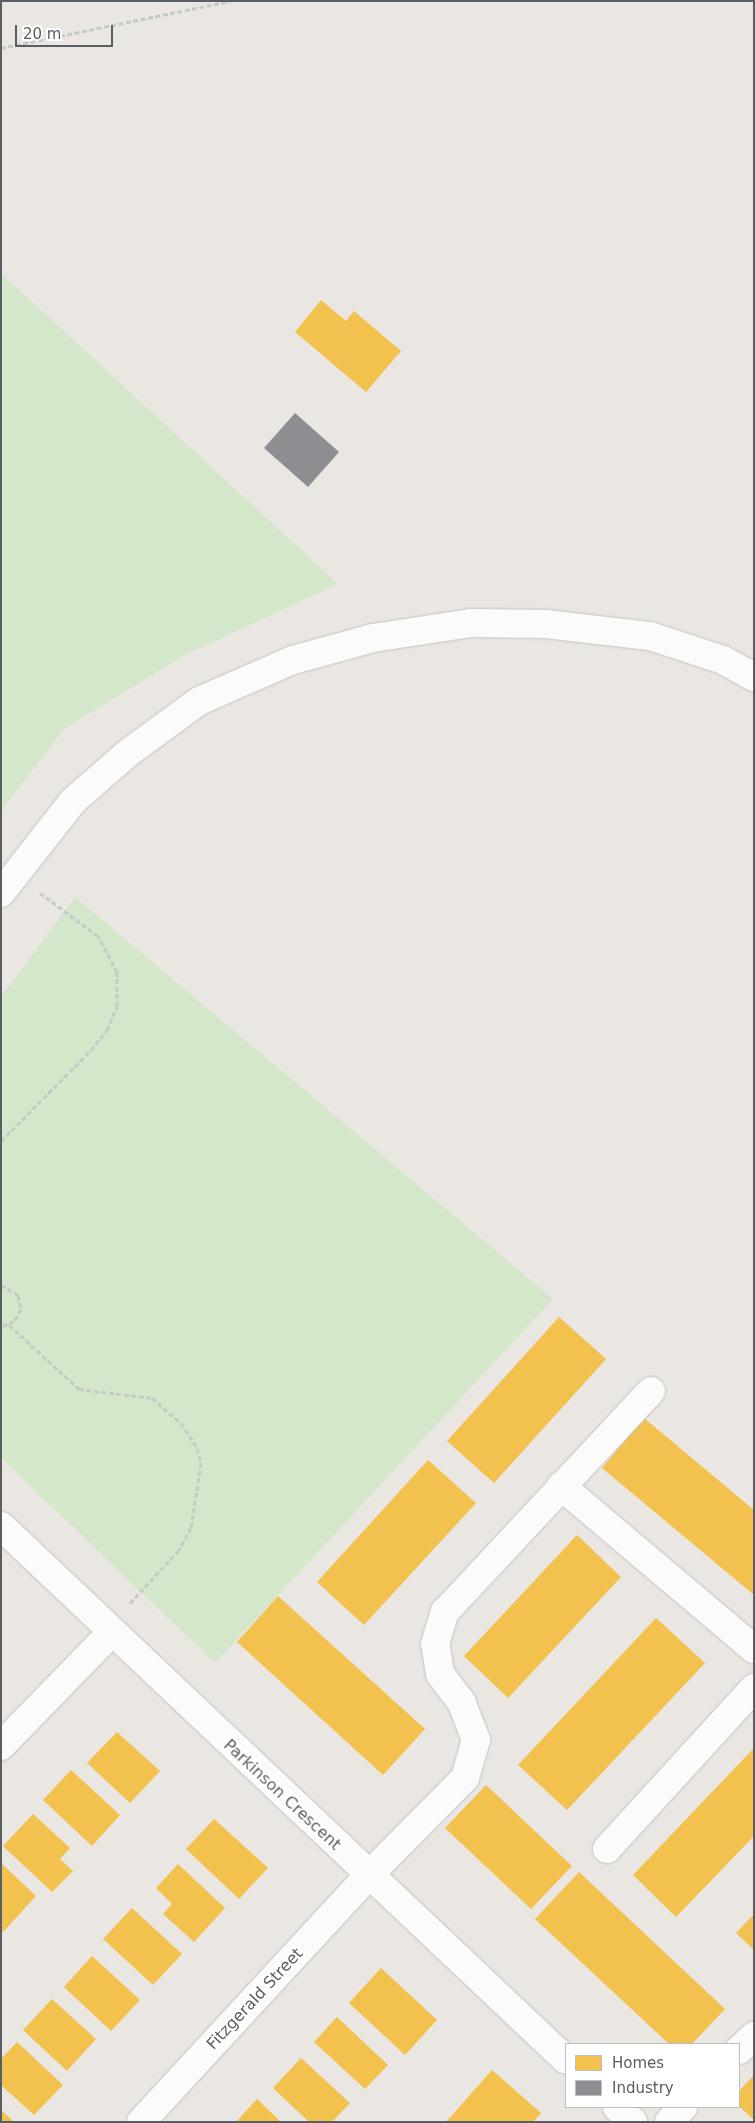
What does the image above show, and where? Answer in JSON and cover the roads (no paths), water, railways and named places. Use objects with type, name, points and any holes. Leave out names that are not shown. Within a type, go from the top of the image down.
[{"type":"street","points":[[8,884],[73,801],[128,753],[199,702],[293,660],[372,638],[471,623],[546,624],[650,636],[723,660],[754,676]]},
{"type":"street","name":"Fitzgerald Street","points":[[142,2122],[368,1876],[444,1804],[464,1778],[472,1760],[476,1740],[471,1722],[440,1674],[437,1658],[437,1629],[445,1612],[651,1391]]},
{"type":"street","points":[[561,1486],[754,1650]]},
{"type":"street","name":"Parkinson Crescent","points":[[1,1526],[108,1631],[565,2059]]},
{"type":"street","points":[[1,1746],[108,1631]]},
{"type":"street","points":[[607,1849],[754,1688]]},
{"type":"street","points":[[740,2049],[754,2036]]},
{"type":"street","points":[[618,2108],[633,2122]]},
{"type":"street","points":[[669,2122],[682,2108]]}]
